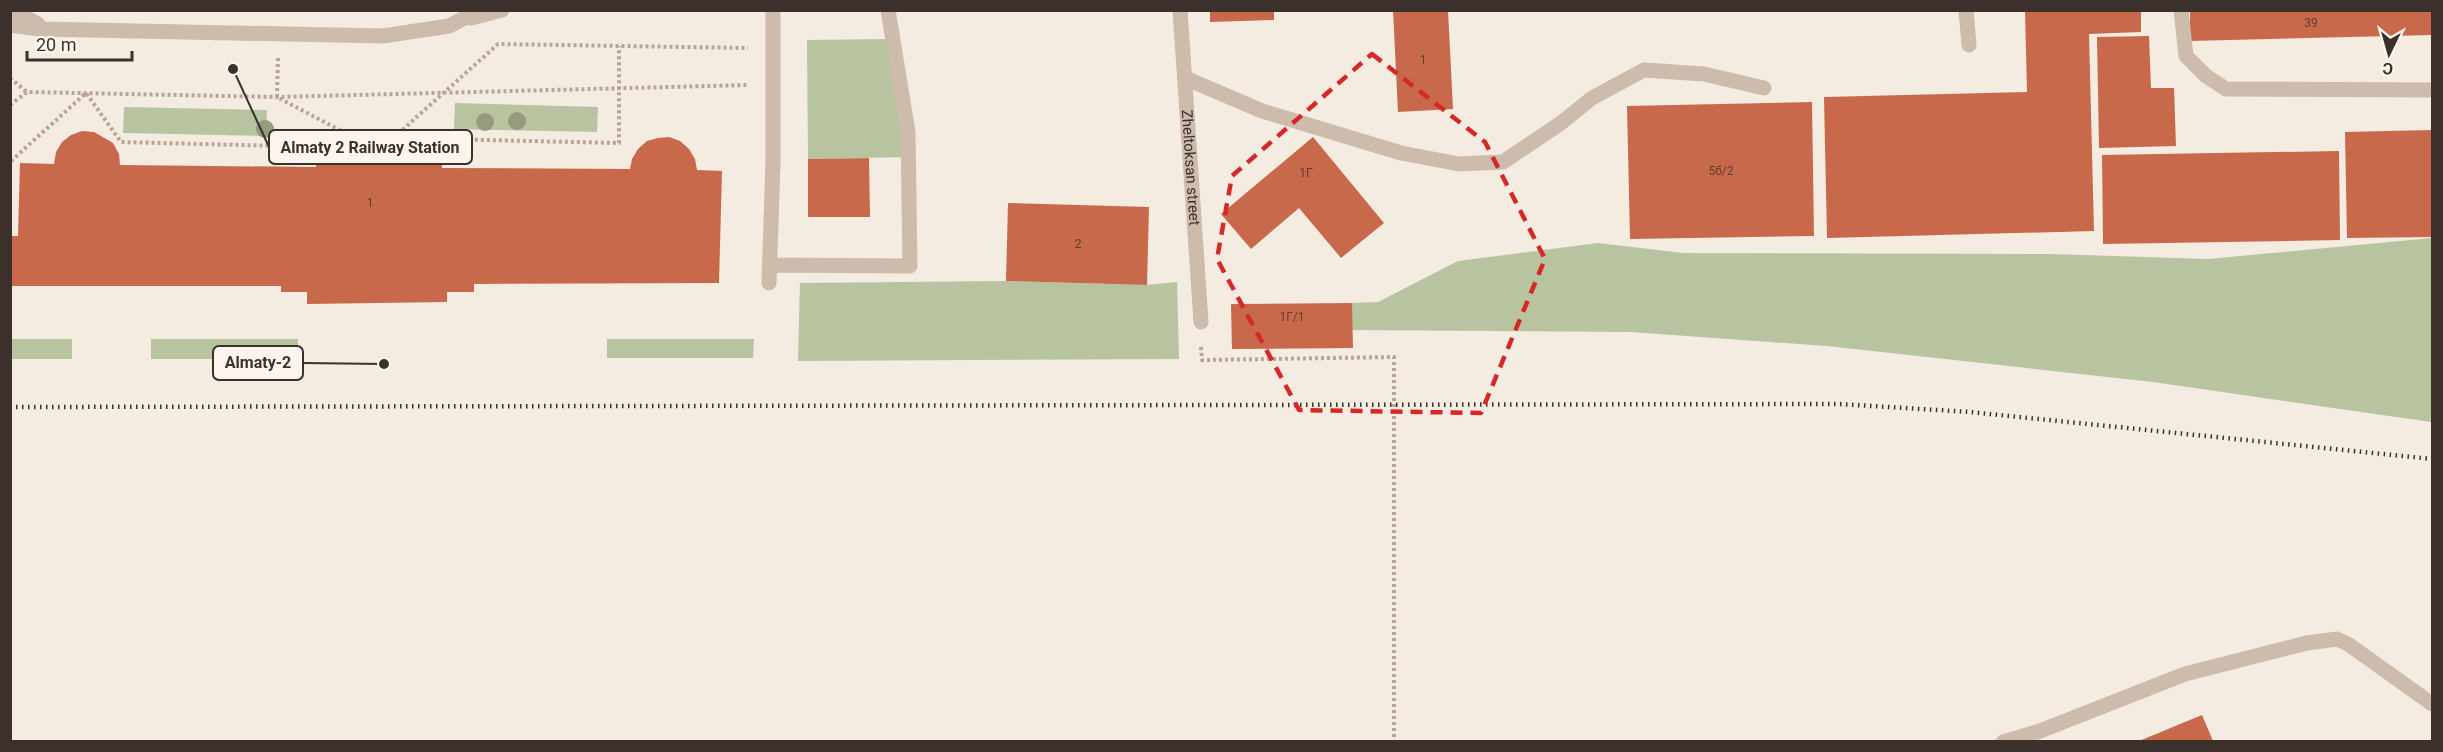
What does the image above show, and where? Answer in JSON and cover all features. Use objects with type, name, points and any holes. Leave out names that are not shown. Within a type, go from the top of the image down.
[{"type":"street","points":[[12,10],[24,18],[53,29]]},
{"type":"street","points":[[10,25],[53,29],[383,36],[449,26],[480,10]]},
{"type":"street","points":[[460,21],[502,10]]},
{"type":"street","points":[[769,283],[773,162],[773,10]]},
{"type":"street","points":[[769,265],[910,266],[908,132],[888,10]]},
{"type":"street","name":"Zheltoksan street","points":[[1180,10],[1201,322]]},
{"type":"street","points":[[1966,10],[1969,45]]},
{"type":"street","points":[[2181,10],[2186,56],[2206,76],[2226,89],[2433,90]]},
{"type":"street","points":[[1185,78],[1262,111],[1401,153],[1459,164],[1503,162],[1561,123],[1592,98],[1644,70],[1704,74],[1764,88]]},
{"type":"street","points":[[2002,741],[2040,731],[2185,674],[2307,643],[2337,639],[2348,644],[2433,704]]},
{"type":"path","points":[[277,97],[379,151],[498,44],[773,48]]},
{"type":"path","points":[[86,93],[121,142],[281,146],[352,137],[619,143],[619,46]]},
{"type":"path","points":[[277,97],[278,48]]},
{"type":"path","points":[[11,77],[27,92]]},
{"type":"path","points":[[10,205],[11,77]]},
{"type":"path","points":[[11,104],[27,92],[277,97],[773,84]]},
{"type":"path","points":[[11,161],[86,93]]},
{"type":"path","points":[[1201,322],[1202,360],[1394,357],[1394,741]]},
{"type":"highlighted area","points":[[1372,54],[1485,142],[1545,259],[1481,413],[1299,410],[1217,259],[1232,176]]},
{"type":"green space","points":[[892,39],[909,157],[808,159],[807,40]]},
{"type":"green space","points":[[455,103],[598,107],[597,132],[454,129]]},
{"type":"green space","points":[[124,107],[267,110],[266,136],[123,133]]},
{"type":"green space","points":[[2432,238],[2431,422],[2153,382],[1827,346],[1631,332],[1352,330],[1349,303],[1378,302],[1458,261],[1598,243],[1683,253],[2051,254],[2208,259]]},
{"type":"green space","points":[[1006,281],[1147,285],[1177,282],[1179,359],[798,361],[800,283]]},
{"type":"green space","points":[[10,339],[72,339],[72,359],[11,359]]},
{"type":"green space","points":[[151,339],[298,339],[298,359],[151,359]]},
{"type":"green space","points":[[607,339],[754,339],[753,358],[607,358]]},
{"type":"building","points":[[1210,10],[1274,10],[1274,20],[1210,22]]},
{"type":"building","points":[[1393,10],[1448,10],[1453,109],[1398,112]]},
{"type":"building","points":[[2025,10],[2141,10],[2141,32],[2089,34],[2094,231],[1827,238],[1824,97],[2027,92]]},
{"type":"building","points":[[2190,10],[2432,10],[2432,35],[2190,41]]},
{"type":"building","points":[[2149,36],[2151,88],[2174,88],[2176,146],[2099,148],[2097,37]]},
{"type":"building","points":[[1812,102],[1814,236],[1630,239],[1627,106]]},
{"type":"building","points":[[2432,130],[2432,237],[2347,238],[2345,132]]},
{"type":"building","points":[[82,131],[94,132],[113,143],[119,154],[120,165],[316,167],[316,151],[442,151],[442,168],[630,169],[632,159],[638,149],[647,141],[669,137],[680,141],[689,149],[695,159],[697,170],[722,171],[719,283],[474,284],[474,292],[447,292],[447,302],[307,304],[307,292],[281,292],[281,286],[10,286],[10,236],[18,236],[20,163],[54,164],[56,152],[62,142]]},
{"type":"building","points":[[1313,137],[1384,223],[1341,258],[1299,208],[1251,249],[1221,214]]},
{"type":"building","points":[[2339,151],[2340,240],[2103,244],[2102,155]]},
{"type":"building","points":[[869,158],[870,217],[808,217],[808,159]]},
{"type":"building","points":[[1008,203],[1149,207],[1147,285],[1006,281]]},
{"type":"building","points":[[1352,303],[1353,348],[1232,349],[1231,304]]},
{"type":"building","points":[[2202,715],[2213,741],[2139,741]]},
{"type":"railway","points":[[10,407],[1839,404],[1970,412],[2432,459]]},
{"type":"place","name":"Almaty 2 Railway Station","points":[[233,69]]},
{"type":"place","name":"Almaty-2","points":[[384,364]]}]
